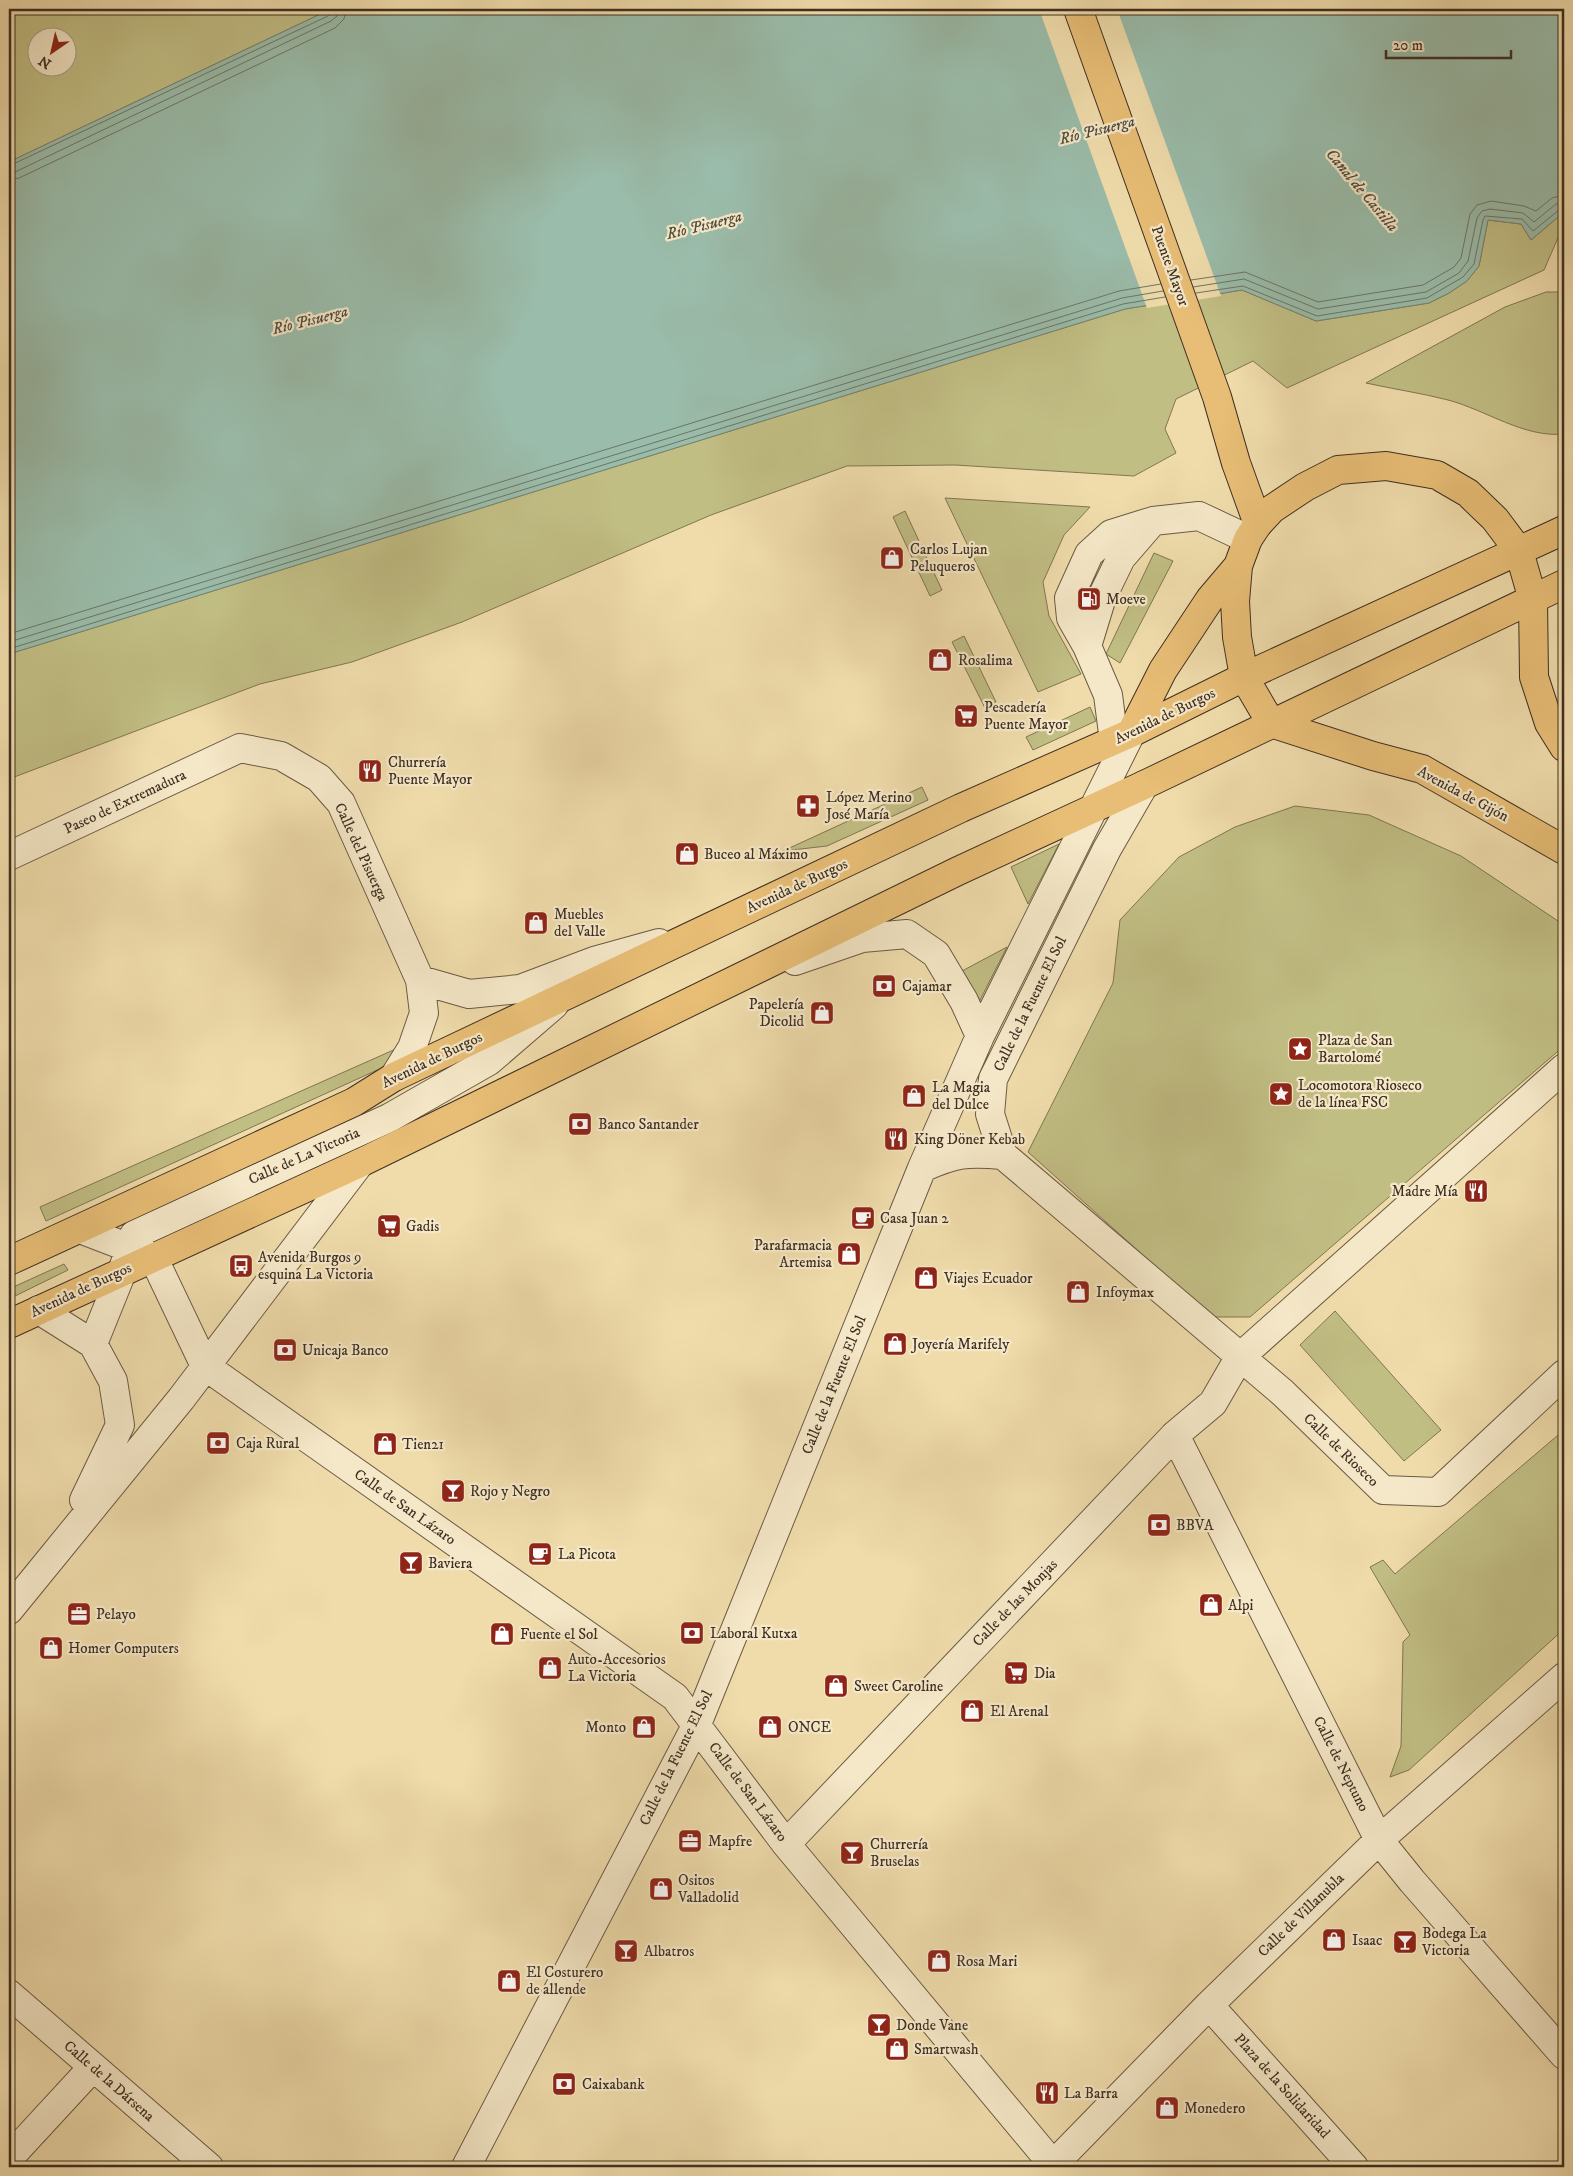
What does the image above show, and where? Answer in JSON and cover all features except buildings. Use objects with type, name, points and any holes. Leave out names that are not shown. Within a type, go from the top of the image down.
[{"type":"main road","name":"Puente Mayor","points":[[1078,9],[1217,397],[1253,531]]},
{"type":"main road","points":[[1123,737],[1163,670],[1210,599],[1238,566],[1253,531],[1272,510],[1305,487],[1338,470],[1386,466],[1436,475],[1468,493],[1495,519],[1519,551],[1533,600],[1534,676],[1549,723],[1564,747]]},
{"type":"main road","name":"Avenida de Burgos","points":[[9,1261],[354,1102],[394,1077],[961,808],[1123,737],[1244,677],[1564,530]]},
{"type":"main road","points":[[1238,566],[1235,601],[1237,637],[1244,677],[1271,723]]},
{"type":"main road","name":"Avenida de Burgos","points":[[9,1324],[135,1259],[360,1164],[958,871],[1144,785],[1564,584]]},
{"type":"main road","name":"Avenida de Gijón","points":[[1271,723],[1373,756],[1422,769],[1564,850]]},
{"type":"street","points":[[1123,737],[1108,695],[1087,646],[1102,598],[1121,558],[1153,521],[1199,516],[1253,531]]},
{"type":"street","name":"Calle de la Fuente El Sol","points":[[466,2167],[697,1724],[922,1168],[980,1036],[1096,806],[1123,737]]},
{"type":"street","name":"Paseo de Extremadura","points":[[9,856],[240,748]]},
{"type":"street","name":"Calle del Pisuerga","points":[[240,748],[281,756],[319,778],[341,802],[420,980],[424,1014],[412,1048],[394,1077]]},
{"type":"street","name":"Calle de la Fuente El Sol","points":[[1004,1155],[990,1114],[993,1079],[1103,858],[1144,785]]},
{"type":"street","points":[[420,980],[469,994],[520,989],[594,961],[698,932]]},
{"type":"street","name":"Calle de la Fuente El Sol","points":[[727,984],[862,938],[907,934],[936,954],[964,1001],[980,1036]]},
{"type":"street","name":"Calle de La Victoria","points":[[93,1344],[135,1259],[134,1235],[389,1118],[490,1061],[563,998]]},
{"type":"street","points":[[922,1168],[949,1156],[971,1152],[1004,1155],[1240,1358],[1564,1068]]},
{"type":"street","name":"Calle de La Victoria","points":[[9,1610],[205,1366],[360,1164]]},
{"type":"street","name":"Avenida de Burgos","points":[[80,1229],[135,1259]]},
{"type":"street","name":"Calle de San Lázaro","points":[[135,1259],[205,1366],[675,1697],[786,1844],[1053,2166]]},
{"type":"street","name":"Calle de La Victoria","points":[[39,1310],[93,1344],[113,1381],[120,1425],[66,1539]]},
{"type":"street","name":"Calle de Rioseco","points":[[1240,1358],[1283,1393],[1383,1490],[1438,1492],[1564,1374]]},
{"type":"street","name":"Calle de las Monjas","points":[[786,1844],[1175,1435],[1213,1403],[1240,1358]]},
{"type":"street","name":"Calle de Neptuno","points":[[1175,1435],[1379,1840],[1412,1881],[1564,2056]]},
{"type":"street","name":"Calle de Villanubla","points":[[1053,2166],[1209,2006],[1379,1840],[1564,1677]]},
{"type":"street","name":"Calle de la Dársena","points":[[9,1994],[209,2167]]},
{"type":"street","name":"Plaza de la Solidaridad","points":[[1209,2006],[1354,2167]]},
{"type":"street","points":[[9,2158],[93,2067]]},
{"type":"shaded area","points":[[9,9],[331,9],[9,162]]},
{"type":"shaded area","points":[[1564,212],[1564,224],[1544,270],[1287,388],[1253,361],[1176,399],[1165,429],[1176,453],[1134,476],[955,465],[847,466],[711,515],[462,622],[352,662],[260,684],[9,779],[9,654],[1125,309],[1242,290],[1316,321],[1429,303],[1467,281],[1479,266],[1488,220],[1521,224],[1531,240]]},
{"type":"shaded area","points":[[1546,292],[1564,292],[1564,434],[1534,432],[1462,404],[1428,395],[1366,383],[1505,307]]},
{"type":"shaded area","points":[[945,498],[1090,507],[1064,535],[1043,582],[1049,616],[1081,674],[1038,692]]},
{"type":"shaded area","points":[[905,511],[942,590],[930,596],[893,517]]},
{"type":"shaded area","points":[[1154,553],[1173,561],[1120,663],[1106,654]]},
{"type":"shaded area","points":[[964,636],[996,702],[985,708],[952,642]]},
{"type":"shaded area","points":[[1090,707],[1096,721],[1033,750],[1026,737]]},
{"type":"shaded area","points":[[922,787],[928,800],[827,846],[783,851]]},
{"type":"shaded area","name":"Plaza de San Bartolomé","points":[[1295,806],[1369,815],[1461,856],[1564,925],[1564,1046],[1250,1317],[1212,1317],[1028,1152],[1113,983],[1120,920],[1179,857],[1235,827]]},
{"type":"shaded area","points":[[1059,844],[1028,904],[1011,867]]},
{"type":"shaded area","points":[[1007,947],[978,1004],[962,971]]},
{"type":"shaded area","points":[[398,1048],[386,1066],[46,1221],[40,1207]]},
{"type":"shaded area","points":[[64,1264],[68,1270],[9,1299],[9,1289]]},
{"type":"shaded area","points":[[1335,1311],[1441,1430],[1404,1461],[1300,1345]]},
{"type":"shaded area","points":[[1564,1430],[1564,1629],[1409,1770],[1390,1777],[1401,1746],[1403,1642],[1410,1635],[1370,1567],[1383,1560],[1395,1574]]},
{"type":"water","points":[[331,9],[1564,9],[1564,212],[1531,240],[1521,224],[1488,220],[1479,266],[1467,281],[1429,303],[1316,321],[1242,290],[1125,309],[9,654],[9,162]]},
{"type":"pier","points":[[1039,9],[1117,9],[1221,296],[1147,308]]},
{"type":"place","name":"Carlos Lujan Peluqueros","points":[[892,558]]},
{"type":"place","name":"Moeve","points":[[1089,599]]},
{"type":"place","name":"Rosalima","points":[[940,660]]},
{"type":"place","name":"Pescadería Puente Mayor","points":[[966,716]]},
{"type":"place","name":"Churrería Puente Mayor","points":[[370,771]]},
{"type":"place","name":"López Merino José María","points":[[808,806]]},
{"type":"place","name":"Buceo al Máximo","points":[[687,854]]},
{"type":"place","name":"Muebles del Valle","points":[[536,923]]},
{"type":"place","name":"Cajamar","points":[[884,986]]},
{"type":"place","name":"Papelería Dicolid","points":[[822,1013]]},
{"type":"place","name":"Plaza de San Bartolomé","points":[[1300,1049]]},
{"type":"place","name":"Locomotora Rioseco de la línea FSC","points":[[1281,1094]]},
{"type":"place","name":"La Magia del Dulce","points":[[914,1096]]},
{"type":"place","name":"Banco Santander","points":[[580,1124]]},
{"type":"place","name":"King Döner Kebab","points":[[896,1139]]},
{"type":"place","name":"Madre Mía","points":[[1476,1191]]},
{"type":"place","name":"Casa Juan 2","points":[[863,1218]]},
{"type":"place","name":"Gadis","points":[[389,1226]]},
{"type":"place","name":"Parafarmacia Artemisa","points":[[849,1254]]},
{"type":"place","name":"Avenida Burgos 9 esquina La Victoria","points":[[241,1266]]},
{"type":"place","name":"Viajes Ecuador","points":[[926,1278]]},
{"type":"place","name":"Infoymax","points":[[1078,1292]]},
{"type":"place","name":"Joyería Marifely","points":[[895,1344]]},
{"type":"place","name":"Unicaja Banco","points":[[285,1350]]},
{"type":"place","name":"Caja Rural","points":[[218,1443]]},
{"type":"place","name":"Tien21","points":[[385,1444]]},
{"type":"place","name":"Rojo y Negro","points":[[453,1491]]},
{"type":"place","name":"BBVA","points":[[1159,1525]]},
{"type":"place","name":"La Picota","points":[[540,1554]]},
{"type":"place","name":"Baviera","points":[[411,1563]]},
{"type":"place","name":"Alpi","points":[[1211,1605]]},
{"type":"place","name":"Pelayo","points":[[79,1614]]},
{"type":"place","name":"Laboral Kutxa","points":[[692,1633]]},
{"type":"place","name":"Fuente el Sol","points":[[502,1634]]},
{"type":"place","name":"Homer Computers","points":[[51,1648]]},
{"type":"place","name":"Auto-Accesorios La Victoria","points":[[550,1668]]},
{"type":"place","name":"Dia","points":[[1016,1673]]},
{"type":"place","name":"Sweet Caroline","points":[[836,1686]]},
{"type":"place","name":"El Arenal","points":[[972,1711]]},
{"type":"place","name":"Monto","points":[[644,1727]]},
{"type":"place","name":"ONCE","points":[[770,1727]]},
{"type":"place","name":"Mapfre","points":[[690,1841]]},
{"type":"place","name":"Churrería Bruselas","points":[[852,1853]]},
{"type":"place","name":"Ositos Valladolid","points":[[661,1889]]},
{"type":"place","name":"Isaac","points":[[1334,1940]]},
{"type":"place","name":"Bodega La Victoria","points":[[1405,1942]]},
{"type":"place","name":"Albatros","points":[[626,1951]]},
{"type":"place","name":"Rosa Mari","points":[[939,1961]]},
{"type":"place","name":"El Costurero de allende","points":[[509,1981]]},
{"type":"place","name":"Donde Vane","points":[[879,2025]]},
{"type":"place","name":"Smartwash","points":[[897,2049]]},
{"type":"place","name":"Caixabank","points":[[564,2084]]},
{"type":"place","name":"La Barra","points":[[1047,2093]]},
{"type":"place","name":"Monedero","points":[[1167,2108]]},
{"type":"water label","name":"Río Pisuerga","points":[[1097,130]]},
{"type":"water label","name":"Canal de Castilla","points":[[1362,190]]},
{"type":"water label","name":"Río Pisuerga","points":[[704,225]]},
{"type":"water label","name":"Río Pisuerga","points":[[310,320]]}]
